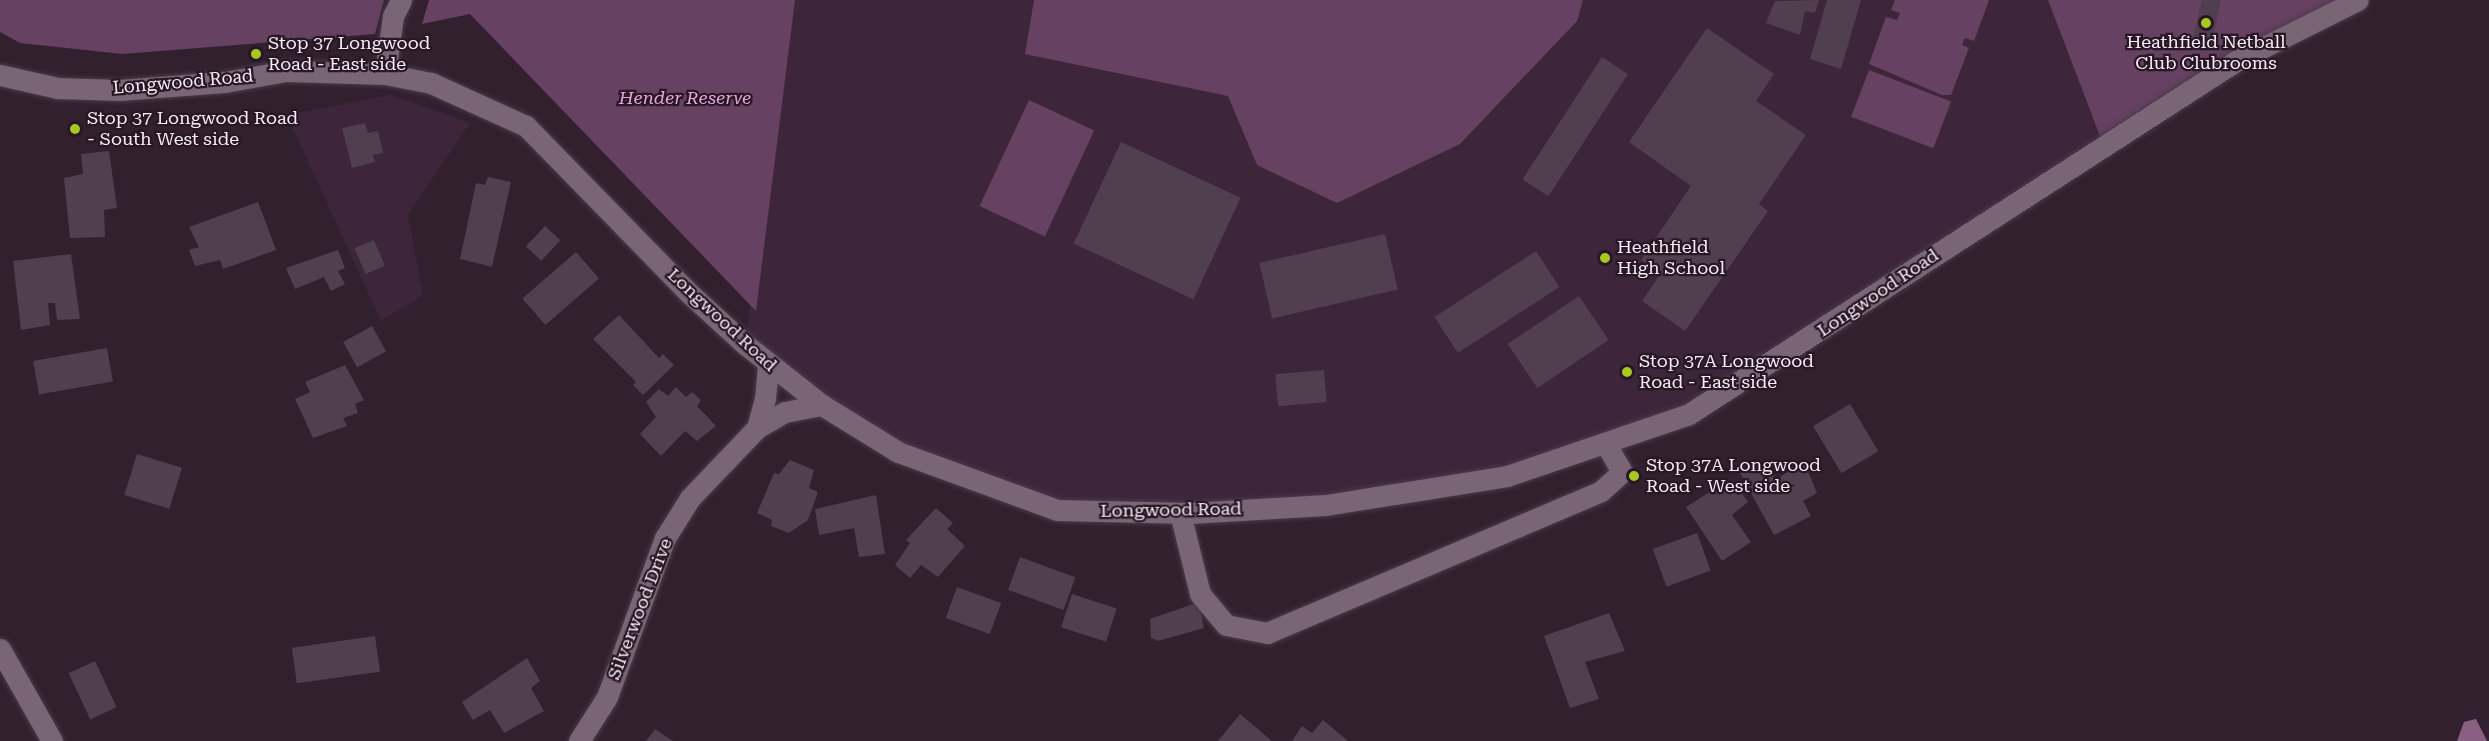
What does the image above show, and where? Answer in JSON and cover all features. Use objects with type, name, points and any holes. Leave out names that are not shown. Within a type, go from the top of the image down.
[{"type":"street","points":[[385,74],[393,16],[401,0]]},
{"type":"street","name":"Longwood Road","points":[[0,75],[57,88],[119,90],[225,82],[286,71],[385,74],[430,83],[526,126],[689,293],[768,364],[822,405],[898,452],[1057,510],[1180,513],[1326,505],[1507,476],[1689,414],[1737,386],[2235,61],[2358,0]]},
{"type":"street","name":"Silverwood Drive","points":[[757,428],[765,399],[768,364]]},
{"type":"street","name":"Silverwood Drive","points":[[579,741],[607,697],[664,538],[690,498],[757,428],[785,412],[822,405]]},
{"type":"street","points":[[1180,513],[1200,594],[1226,626],[1267,633],[1601,491],[1622,472],[1606,444]]},
{"type":"street","points":[[0,649],[52,741]]},
{"type":"shaded area","points":[[779,0],[2048,0],[2103,144],[1746,381],[1606,444],[1326,505],[1057,510],[898,452],[746,345]]},
{"type":"shaded area","points":[[391,95],[470,123],[408,215],[423,295],[381,321],[287,115]]},
{"type":"shaded area","points":[[2476,719],[2487,741],[2457,741],[2464,722]]},
{"type":"green space","points":[[0,0],[384,0],[375,34],[122,54],[20,43],[0,32]]},
{"type":"green space","name":"Hender Reserve","points":[[429,0],[795,0],[756,311],[470,14],[422,24]]},
{"type":"green space","points":[[1034,0],[1583,0],[1577,21],[1460,144],[1337,203],[1257,165],[1228,96],[1025,54]]},
{"type":"green space","points":[[1895,0],[1989,0],[1974,41],[1965,38],[1962,45],[1969,48],[1951,95],[1942,95],[1869,64],[1886,17],[1897,20],[1900,13],[1891,10]]},
{"type":"green space","points":[[2048,0],[2358,0],[2103,144]]},
{"type":"green space","points":[[1869,70],[1951,102],[1933,148],[1851,117]]},
{"type":"green space","points":[[1029,100],[1094,130],[1045,236],[980,206]]},
{"type":"building","points":[[1819,0],[1815,13],[1805,11],[1800,35],[1766,23],[1775,1]]},
{"type":"building","points":[[1827,0],[1861,0],[1841,69],[1810,59]]},
{"type":"building","name":"Heathfield Netball Club Clubrooms","points":[[2202,0],[2221,0],[2210,51],[2191,46]]},
{"type":"building","points":[[1707,28],[1774,74],[1756,101],[1806,135],[1759,204],[1768,211],[1685,331],[1642,301],[1661,273],[1641,260],[1691,186],[1629,142]]},
{"type":"building","points":[[1602,57],[1628,74],[1548,196],[1522,179]]},
{"type":"building","points":[[365,123],[368,133],[378,131],[383,153],[373,155],[375,162],[352,168],[342,128]]},
{"type":"building","points":[[1121,142],[1241,198],[1193,299],[1074,244]]},
{"type":"building","points":[[109,151],[117,208],[104,210],[105,237],[70,238],[64,178],[83,174],[81,154]]},
{"type":"building","points":[[488,177],[511,182],[492,267],[460,259],[476,183],[485,185]]},
{"type":"building","points":[[258,202],[276,250],[223,269],[220,260],[195,266],[189,250],[199,247],[189,227]]},
{"type":"building","points":[[545,226],[560,240],[541,261],[526,246]]},
{"type":"building","points":[[1385,234],[1398,290],[1272,319],[1259,263]]},
{"type":"building","points":[[374,240],[385,266],[366,274],[355,248]]},
{"type":"building","points":[[338,250],[345,268],[338,271],[345,284],[331,291],[324,277],[295,289],[286,268]]},
{"type":"building","points":[[1536,251],[1559,287],[1458,353],[1435,317]]},
{"type":"building","points":[[576,252],[599,278],[545,325],[522,299]]},
{"type":"building","points":[[71,254],[80,319],[57,320],[55,303],[48,303],[50,325],[21,330],[13,261]]},
{"type":"building","points":[[1579,296],[1609,340],[1537,388],[1508,344]]},
{"type":"building","points":[[619,315],[659,358],[663,354],[674,365],[643,395],[633,385],[636,382],[593,339]]},
{"type":"building","points":[[372,326],[386,351],[357,367],[343,342]]},
{"type":"building","points":[[107,348],[113,381],[39,395],[33,361]]},
{"type":"building","points":[[345,365],[364,400],[355,404],[358,413],[343,418],[347,426],[313,438],[295,399],[310,392],[305,382]]},
{"type":"building","points":[[1324,370],[1327,402],[1278,406],[1275,374]]},
{"type":"building","points":[[676,387],[686,397],[692,392],[701,400],[697,406],[716,426],[697,441],[685,431],[661,456],[640,434],[656,417],[646,402],[659,389],[668,396]]},
{"type":"building","points":[[1850,404],[1878,451],[1841,473],[1813,426]]},
{"type":"building","points":[[137,454],[182,468],[169,509],[124,495]]},
{"type":"building","points":[[790,460],[814,470],[809,488],[818,492],[808,520],[789,533],[771,526],[772,520],[757,513],[774,473],[779,474]]},
{"type":"building","points":[[1766,460],[1776,479],[1804,462],[1817,493],[1803,501],[1811,516],[1774,535],[1740,473]]},
{"type":"building","points":[[1736,485],[1748,502],[1732,515],[1751,542],[1722,561],[1686,507],[1716,488],[1720,494]]},
{"type":"building","points":[[876,495],[885,554],[859,557],[854,528],[819,535],[815,509]]},
{"type":"building","points":[[936,508],[953,523],[947,529],[965,546],[938,577],[921,565],[910,578],[895,565],[910,543],[906,540]]},
{"type":"building","points":[[1697,533],[1711,571],[1667,587],[1653,549]]},
{"type":"building","points":[[1020,557],[1075,577],[1063,610],[1008,590]]},
{"type":"building","points":[[957,587],[1001,603],[990,634],[946,618]]},
{"type":"building","points":[[1072,594],[1117,609],[1106,642],[1061,627]]},
{"type":"building","points":[[1199,602],[1204,628],[1158,641],[1151,638],[1150,619]]},
{"type":"building","points":[[1609,613],[1625,651],[1585,662],[1599,699],[1570,708],[1544,636]]},
{"type":"building","points":[[375,636],[380,672],[297,683],[292,648]]},
{"type":"building","points":[[527,658],[540,681],[531,688],[544,711],[504,733],[490,710],[473,720],[462,702]]},
{"type":"building","points":[[95,661],[117,707],[90,719],[69,673]]},
{"type":"building","points":[[1240,714],[1272,741],[1218,741]]},
{"type":"building","points":[[1323,720],[1348,741],[1292,741],[1302,726],[1312,733]]},
{"type":"building","points":[[655,729],[673,741],[646,741]]},
{"type":"place","name":"Heathfield Netball Club Clubrooms","points":[[2206,23]]},
{"type":"place","name":"Stop 37 Longwood Road - East side","points":[[256,54]]},
{"type":"place","name":"Stop 37 Longwood Road - South West side","points":[[75,129]]},
{"type":"place","name":"Heathfield High School","points":[[1605,258]]},
{"type":"place","name":"Stop 37A Longwood Road - East side","points":[[1627,372]]},
{"type":"place","name":"Stop 37A Longwood Road - West side","points":[[1634,476]]}]
